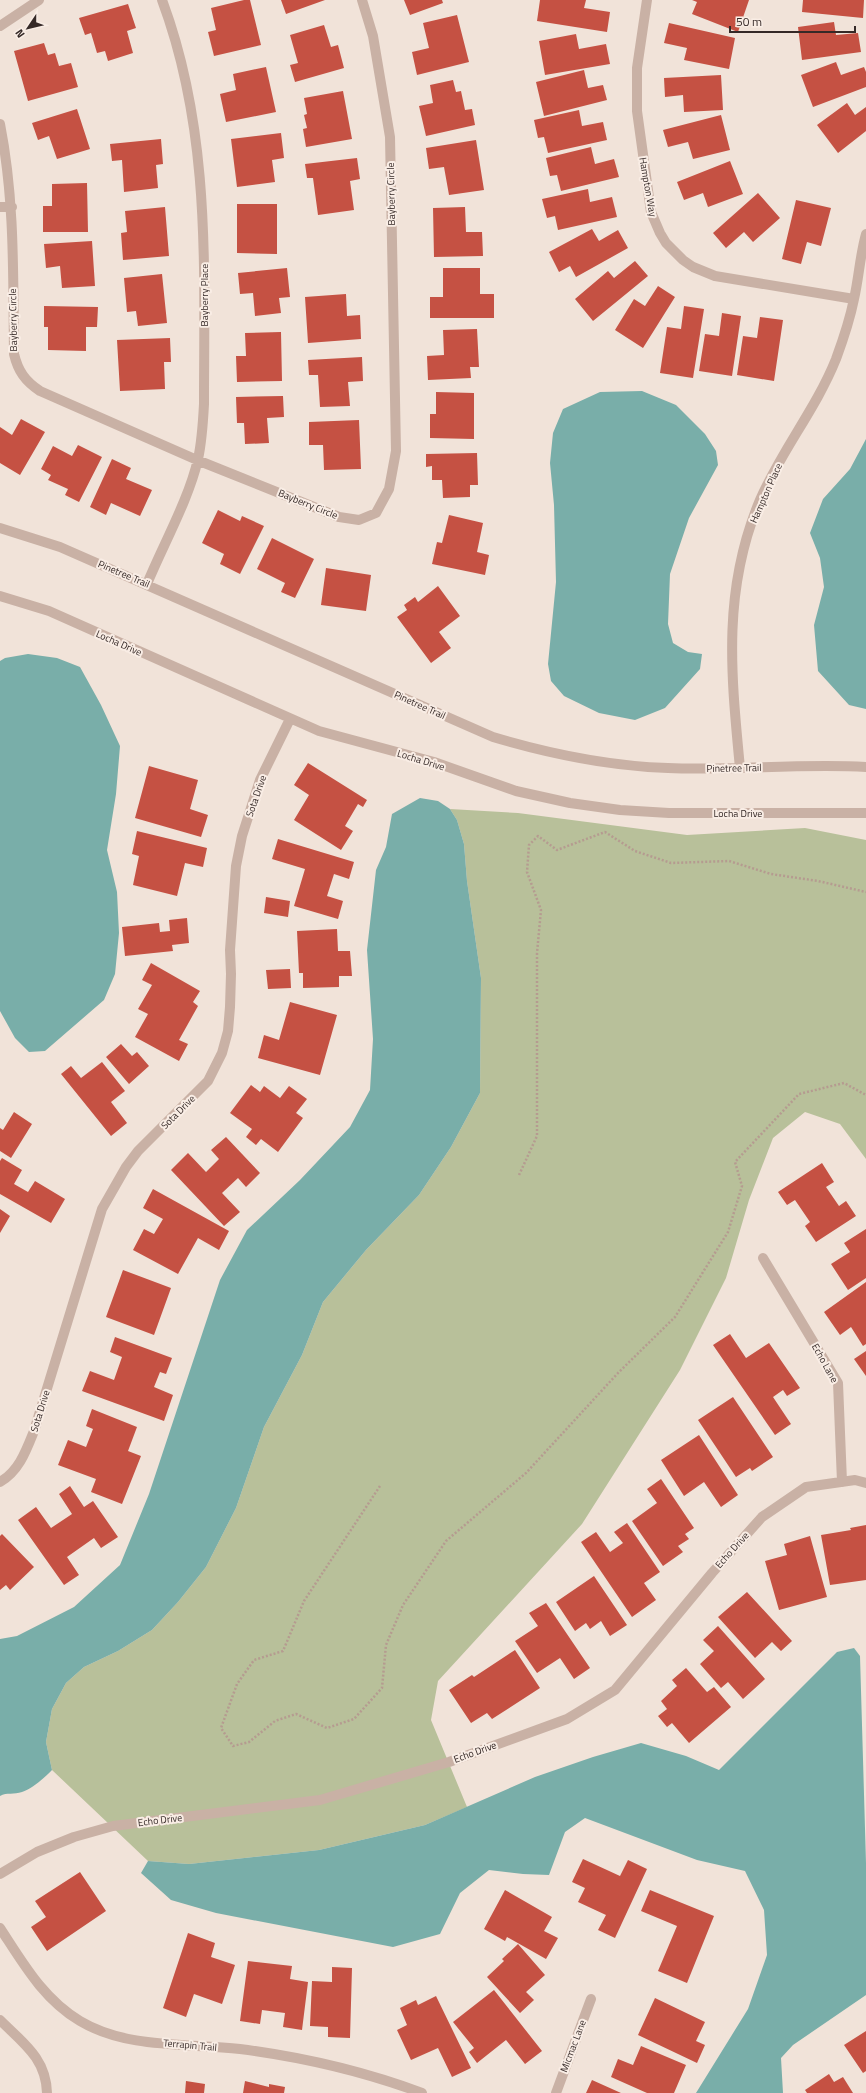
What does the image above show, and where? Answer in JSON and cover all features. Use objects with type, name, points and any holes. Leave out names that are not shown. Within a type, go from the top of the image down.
[{"type":"street","points":[[0,26],[39,0]]},
{"type":"street","name":"Bayberry Place","points":[[147,584],[190,484],[198,460],[204,404],[203,218],[200,167],[193,116],[182,65],[162,0]]},
{"type":"street","name":"Bayberry Circle","points":[[0,124],[7,161],[12,206],[14,354],[16,365],[30,384],[40,391],[198,460],[340,517],[359,520],[376,513],[389,488],[396,451],[390,137],[373,36],[362,0]]},
{"type":"street","name":"Hampton Way","points":[[647,0],[637,68],[637,111],[651,212],[657,228],[666,243],[683,260],[693,267],[714,276],[854,299]]},
{"type":"street","points":[[0,207],[12,206]]},
{"type":"street","name":"Hampton Place","points":[[740,768],[731,671],[731,627],[736,584],[746,542],[760,501],[779,462],[817,400],[835,361],[854,299],[866,234]]},
{"type":"street","name":"Pinetree Trail","points":[[0,528],[60,547],[492,737],[527,747],[574,758],[621,765],[669,768],[866,767]]},
{"type":"street","name":"Locha Drive","points":[[0,596],[49,611],[319,731],[434,762],[516,791],[570,803],[620,810],[669,813],[866,813]]},
{"type":"street","name":"Sota Drive","points":[[0,1482],[10,1476],[24,1455],[34,1432],[102,1209],[126,1167],[138,1151],[208,1082],[222,1054],[228,1031],[232,974],[230,950],[236,866],[242,836],[260,780],[290,719]]},
{"type":"street","name":"Echo Lane","points":[[763,1258],[838,1383],[842,1482]]},
{"type":"street","name":"Echo Drive","points":[[0,1874],[37,1852],[74,1837],[113,1826],[320,1800],[449,1762],[567,1719],[615,1690],[712,1573],[762,1517],[806,1487],[855,1480],[866,1483]]},
{"type":"street","name":"Terrapin Trail","points":[[0,1928],[35,1982],[52,2000],[81,2022],[103,2032],[139,2040],[239,2049],[294,2057],[348,2070],[422,2093]]},
{"type":"street","name":"Micmac Lane","points":[[556,2093],[591,2000]]},
{"type":"street","points":[[0,2020],[41,2063],[46,2078],[47,2093]]},
{"type":"path","points":[[519,1175],[537,1136],[537,954],[541,910],[527,872],[529,845],[538,836],[556,850],[605,832],[635,851],[671,863],[730,861],[770,874],[818,881],[866,892]]},
{"type":"path","points":[[380,1486],[304,1601],[283,1651],[254,1660],[237,1684],[221,1728],[233,1746],[249,1742],[275,1721],[296,1714],[327,1728],[354,1719],[382,1688],[386,1645],[404,1605],[446,1540],[526,1473],[618,1373],[674,1317],[728,1232],[742,1186],[735,1162],[799,1094],[844,1083],[866,1095]]},
{"type":"green space","points":[[450,809],[518,813],[687,835],[805,828],[866,840],[866,1159],[840,1124],[805,1112],[773,1138],[749,1200],[726,1278],[680,1370],[582,1524],[438,1681],[431,1720],[467,1807],[425,1825],[319,1850],[189,1864],[148,1861],[52,1770],[46,1742],[52,1709],[66,1683],[84,1667],[118,1651],[152,1630],[178,1602],[206,1567],[236,1508],[264,1427],[302,1355],[323,1302],[366,1250],[419,1195],[451,1147],[480,1093],[481,978],[467,881],[464,844],[457,820]]},
{"type":"water","points":[[642,391],[676,405],[705,434],[716,451],[718,465],[689,518],[670,574],[668,624],[673,643],[688,652],[702,654],[700,669],[665,708],[635,720],[599,713],[564,696],[551,681],[548,664],[556,582],[554,505],[550,463],[553,433],[563,409],[600,392]]},
{"type":"water","points":[[866,439],[866,709],[849,705],[818,671],[814,625],[824,587],[820,558],[810,533],[823,499],[850,469]]},
{"type":"water","points":[[28,654],[57,658],[80,667],[101,705],[120,746],[116,794],[107,850],[117,892],[119,933],[115,974],[104,1000],[45,1051],[29,1052],[15,1038],[0,1011],[0,661],[5,658]]},
{"type":"water","points":[[420,798],[438,801],[450,809],[457,820],[464,844],[467,881],[481,978],[480,1093],[451,1147],[419,1195],[366,1250],[323,1302],[302,1355],[264,1427],[236,1508],[206,1567],[178,1602],[152,1630],[118,1651],[84,1667],[66,1683],[52,1709],[46,1742],[52,1770],[38,1783],[26,1791],[0,1796],[0,1639],[17,1636],[74,1607],[120,1565],[149,1494],[220,1280],[247,1230],[300,1180],[350,1127],[370,1090],[373,1039],[367,950],[376,870],[386,847],[392,814]]},
{"type":"water","points":[[854,1648],[860,1656],[866,1863],[866,1995],[793,2045],[781,2058],[783,2093],[696,2093],[748,2009],[767,1955],[764,1910],[745,1871],[697,1860],[585,1818],[565,1832],[549,1875],[489,1870],[460,1893],[440,1934],[393,1947],[216,1913],[171,1900],[141,1873],[148,1861],[189,1864],[319,1850],[425,1825],[535,1777],[593,1757],[641,1743],[686,1756],[719,1770],[837,1652]]},
{"type":"building","points":[[244,0],[250,0],[261,45],[214,56],[208,32],[216,30],[211,8]]},
{"type":"building","points":[[281,0],[325,0],[286,14]]},
{"type":"building","points":[[404,0],[442,0],[443,3],[410,15]]},
{"type":"building","points":[[540,0],[586,0],[584,8],[610,12],[607,32],[537,21]]},
{"type":"building","points":[[692,0],[749,0],[738,32],[692,14],[697,2]]},
{"type":"building","points":[[803,0],[864,0],[863,18],[802,12]]},
{"type":"building","points":[[128,4],[136,28],[127,31],[133,53],[108,61],[105,51],[97,53],[91,33],[85,35],[79,18]]},
{"type":"building","points":[[457,15],[469,62],[417,75],[412,52],[429,48],[423,23]]},
{"type":"building","points":[[834,22],[836,35],[858,33],[861,52],[802,60],[798,27]]},
{"type":"building","points":[[669,23],[735,38],[729,69],[684,60],[687,48],[664,43]]},
{"type":"building","points":[[324,25],[331,47],[338,45],[344,68],[295,82],[290,65],[298,63],[290,35]]},
{"type":"building","points":[[576,34],[579,49],[606,44],[610,64],[545,75],[539,41]]},
{"type":"building","points":[[44,43],[48,55],[55,53],[59,66],[71,63],[78,87],[28,101],[14,51]]},
{"type":"building","points":[[836,62],[841,75],[864,67],[866,72],[866,87],[813,107],[801,75]]},
{"type":"building","points":[[266,67],[276,112],[226,122],[220,94],[236,90],[233,74]]},
{"type":"building","points":[[584,70],[588,88],[603,85],[607,100],[544,116],[536,82]]},
{"type":"building","points":[[721,75],[723,110],[684,112],[683,95],[665,97],[664,78]]},
{"type":"building","points":[[453,80],[456,92],[461,91],[465,110],[472,109],[475,125],[426,136],[419,106],[433,103],[430,85]]},
{"type":"building","points":[[343,91],[352,139],[306,147],[303,129],[307,128],[304,115],[307,114],[304,98]]},
{"type":"building","points":[[847,103],[855,115],[866,107],[866,131],[838,153],[817,125]]},
{"type":"building","points":[[77,109],[90,149],[57,159],[49,136],[38,140],[32,123]]},
{"type":"building","points":[[579,110],[582,126],[603,122],[607,140],[548,153],[544,137],[538,138],[534,120]]},
{"type":"building","points":[[721,115],[730,150],[693,159],[688,142],[668,147],[663,130]]},
{"type":"building","points":[[281,133],[284,158],[272,160],[275,182],[237,187],[231,139]]},
{"type":"building","points":[[161,139],[163,164],[156,165],[158,188],[124,192],[122,160],[112,161],[110,144]]},
{"type":"building","points":[[476,140],[484,190],[449,195],[444,167],[429,169],[426,148]]},
{"type":"building","points":[[591,147],[595,164],[614,159],[619,177],[561,191],[557,175],[550,176],[546,158]]},
{"type":"building","points":[[357,158],[360,179],[350,181],[354,210],[318,215],[313,178],[307,178],[305,164]]},
{"type":"building","points":[[730,161],[743,194],[708,207],[703,193],[684,200],[677,182]]},
{"type":"building","points":[[87,183],[88,232],[43,232],[43,206],[52,206],[52,184]]},
{"type":"building","points":[[588,189],[590,202],[612,197],[617,217],[558,230],[555,216],[547,218],[542,199]]},
{"type":"building","points":[[758,193],[780,218],[753,242],[744,232],[726,248],[713,233]]},
{"type":"building","points":[[796,200],[831,208],[821,246],[807,242],[801,264],[782,259]]},
{"type":"building","points":[[237,204],[277,204],[277,254],[237,253]]},
{"type":"building","points":[[165,207],[169,256],[123,260],[121,233],[127,232],[125,211]]},
{"type":"building","points":[[465,207],[466,232],[482,232],[483,256],[434,257],[433,208]]},
{"type":"building","points":[[592,229],[599,241],[618,230],[628,248],[576,277],[570,266],[559,272],[549,252]]},
{"type":"building","points":[[92,241],[95,286],[62,288],[60,266],[46,268],[44,244]]},
{"type":"building","points":[[635,261],[648,276],[593,321],[575,299],[608,271],[614,278]]},
{"type":"building","points":[[287,268],[290,297],[279,298],[281,313],[255,316],[253,293],[240,294],[238,273]]},
{"type":"building","points":[[443,268],[480,268],[480,294],[494,294],[494,318],[430,318],[430,297],[443,297]]},
{"type":"building","points":[[162,274],[167,323],[138,326],[136,311],[127,312],[124,278]]},
{"type":"building","points":[[658,286],[675,297],[643,348],[615,330],[634,299],[645,306]]},
{"type":"building","points":[[346,294],[347,316],[360,315],[361,339],[308,343],[305,297]]},
{"type":"building","points":[[44,306],[98,307],[97,327],[86,327],[86,351],[48,350],[48,327],[44,327]]},
{"type":"building","points":[[684,306],[704,309],[693,378],[660,373],[667,327],[681,329]]},
{"type":"building","points":[[722,313],[741,316],[732,376],[699,371],[705,334],[719,336]]},
{"type":"building","points":[[760,317],[783,320],[774,381],[737,375],[743,336],[757,338]]},
{"type":"building","points":[[477,329],[479,367],[470,367],[471,378],[428,380],[427,356],[444,355],[443,330]]},
{"type":"building","points":[[281,332],[282,381],[237,382],[236,356],[246,356],[245,333]]},
{"type":"building","points":[[170,338],[171,362],[164,362],[165,389],[120,391],[117,340]]},
{"type":"building","points":[[362,357],[363,381],[348,382],[350,406],[320,407],[318,375],[309,375],[308,360]]},
{"type":"building","points":[[436,392],[474,393],[474,439],[430,438],[430,414],[436,414]]},
{"type":"building","points":[[283,396],[284,417],[267,418],[269,443],[245,444],[244,423],[237,423],[236,397]]},
{"type":"building","points":[[21,419],[45,432],[20,475],[0,463],[0,427],[12,435]]},
{"type":"building","points":[[359,420],[361,469],[324,470],[323,445],[309,445],[309,422]]},
{"type":"building","points":[[78,445],[102,457],[79,502],[65,495],[68,489],[48,480],[51,475],[41,469],[53,446],[72,456]]},
{"type":"building","points":[[477,453],[478,485],[470,485],[470,497],[443,498],[442,480],[432,480],[432,466],[426,467],[426,454]]},
{"type":"building","points":[[112,459],[131,468],[126,479],[152,490],[140,516],[111,503],[106,515],[90,507]]},
{"type":"building","points":[[218,510],[240,521],[242,516],[264,526],[240,574],[220,564],[224,554],[202,543]]},
{"type":"building","points":[[449,515],[483,523],[477,552],[489,555],[485,575],[432,564],[437,542],[442,543]]},
{"type":"building","points":[[272,538],[314,559],[295,598],[281,592],[285,583],[257,569]]},
{"type":"building","points":[[326,568],[371,575],[366,611],[321,605]]},
{"type":"building","points":[[438,586],[460,616],[439,632],[451,648],[431,663],[397,617],[407,610],[404,605],[415,597],[418,602]]},
{"type":"building","points":[[308,763],[367,800],[363,807],[358,804],[345,826],[353,831],[341,850],[294,820],[309,795],[294,785]]},
{"type":"building","points":[[149,766],[198,780],[190,809],[208,815],[201,837],[135,818]]},
{"type":"building","points":[[137,831],[207,848],[203,867],[185,863],[177,896],[133,885],[139,856],[132,854]]},
{"type":"building","points":[[278,839],[354,862],[349,879],[334,874],[327,896],[343,901],[338,919],[294,906],[305,869],[272,859]]},
{"type":"building","points":[[266,897],[290,901],[288,917],[264,913]]},
{"type":"building","points":[[187,918],[189,943],[172,945],[173,951],[125,956],[122,927],[159,923],[160,932],[170,931],[169,920]]},
{"type":"building","points":[[337,929],[338,951],[350,951],[352,976],[339,976],[339,987],[303,988],[303,973],[299,973],[297,931]]},
{"type":"building","points":[[151,963],[200,991],[193,1002],[198,1006],[179,1040],[188,1044],[179,1061],[135,1037],[148,1014],[138,1009],[152,985],[142,980]]},
{"type":"building","points":[[290,969],[291,988],[268,989],[266,970]]},
{"type":"building","points":[[290,1002],[337,1015],[320,1075],[258,1058],[264,1035],[279,1040]]},
{"type":"building","points":[[121,1044],[132,1056],[137,1052],[149,1066],[129,1084],[106,1057]]},
{"type":"building","points":[[102,1062],[125,1091],[111,1102],[127,1123],[111,1136],[61,1074],[71,1066],[81,1078]]},
{"type":"building","points":[[251,1085],[260,1092],[264,1086],[280,1098],[289,1086],[307,1099],[296,1113],[303,1118],[278,1152],[261,1139],[256,1145],[246,1137],[252,1129],[230,1113]]},
{"type":"building","points":[[14,1112],[32,1124],[11,1158],[0,1151],[0,1128],[3,1130]]},
{"type":"building","points":[[226,1137],[260,1173],[246,1187],[238,1178],[222,1193],[240,1212],[224,1226],[171,1170],[188,1153],[206,1172],[219,1159],[211,1150]]},
{"type":"building","points":[[2,1158],[22,1170],[14,1184],[28,1192],[35,1181],[65,1199],[51,1223],[0,1194],[0,1161]]},
{"type":"building","points":[[822,1163],[834,1182],[826,1187],[839,1206],[846,1201],[856,1216],[816,1242],[805,1226],[810,1222],[795,1200],[787,1205],[778,1192]]},
{"type":"building","points":[[153,1189],[229,1231],[219,1250],[198,1238],[178,1274],[133,1250],[144,1229],[154,1234],[163,1219],[143,1208]]},
{"type":"building","points":[[0,1209],[10,1216],[0,1233]]},
{"type":"building","points":[[866,1229],[866,1278],[848,1290],[831,1264],[850,1252],[844,1243]]},
{"type":"building","points":[[123,1270],[171,1288],[154,1335],[106,1317]]},
{"type":"building","points":[[866,1282],[866,1344],[863,1346],[851,1327],[840,1335],[824,1312]]},
{"type":"building","points":[[730,1334],[746,1358],[769,1343],[800,1388],[787,1396],[783,1390],[773,1397],[791,1424],[775,1435],[713,1345]]},
{"type":"building","points":[[115,1337],[172,1358],[166,1374],[160,1372],[154,1387],[173,1395],[164,1421],[82,1391],[90,1371],[114,1380],[122,1357],[110,1352]]},
{"type":"building","points":[[866,1351],[866,1376],[854,1359]]},
{"type":"building","points":[[733,1397],[773,1457],[752,1471],[750,1468],[736,1477],[698,1420]]},
{"type":"building","points":[[92,1409],[137,1427],[128,1451],[141,1456],[122,1504],[91,1492],[96,1479],[58,1465],[68,1440],[86,1447],[93,1429],[86,1426]]},
{"type":"building","points":[[699,1435],[738,1495],[721,1507],[704,1482],[684,1496],[661,1460]]},
{"type":"building","points":[[661,1479],[694,1528],[685,1534],[689,1539],[678,1546],[683,1552],[663,1566],[632,1521],[657,1503],[647,1489]]},
{"type":"building","points":[[70,1486],[84,1507],[93,1501],[118,1537],[101,1548],[94,1538],[67,1557],[79,1575],[64,1585],[18,1520],[36,1507],[51,1528],[72,1514],[59,1494]]},
{"type":"building","points":[[627,1523],[660,1572],[644,1583],[656,1600],[632,1617],[581,1542],[596,1532],[610,1552],[623,1543],[614,1532]]},
{"type":"building","points":[[866,1525],[866,1580],[830,1585],[821,1535],[851,1530],[850,1528]]},
{"type":"building","points":[[2,1534],[34,1567],[10,1590],[6,1585],[0,1590],[0,1536]]},
{"type":"building","points":[[810,1536],[827,1597],[779,1610],[765,1561],[787,1555],[784,1544]]},
{"type":"building","points":[[594,1576],[627,1625],[610,1636],[601,1621],[590,1629],[586,1623],[575,1631],[556,1602]]},
{"type":"building","points":[[747,1592],[792,1641],[781,1651],[772,1642],[755,1658],[718,1617]]},
{"type":"building","points":[[546,1603],[590,1668],[574,1679],[560,1658],[537,1673],[515,1641],[538,1626],[529,1613]]},
{"type":"building","points":[[718,1626],[765,1679],[743,1699],[728,1682],[721,1688],[700,1664],[714,1651],[703,1640]]},
{"type":"building","points":[[515,1650],[540,1688],[492,1719],[487,1713],[471,1723],[449,1690],[472,1675],[474,1677]]},
{"type":"building","points":[[686,1668],[707,1692],[714,1687],[731,1707],[689,1743],[672,1723],[667,1727],[658,1716],[667,1709],[661,1701],[677,1686],[672,1680]]},
{"type":"building","points":[[583,1859],[620,1876],[628,1860],[647,1869],[615,1938],[598,1930],[606,1915],[578,1902],[585,1888],[572,1882]]},
{"type":"building","points":[[80,1872],[106,1911],[47,1951],[31,1927],[46,1917],[35,1901]]},
{"type":"building","points":[[505,1890],[552,1917],[544,1931],[558,1938],[546,1959],[507,1937],[505,1941],[484,1929]]},
{"type":"building","points":[[650,1890],[714,1916],[687,1983],[658,1971],[677,1926],[641,1911]]},
{"type":"building","points":[[188,1933],[215,1943],[211,1957],[235,1965],[222,2004],[194,1994],[186,2017],[163,2008]]},
{"type":"building","points":[[518,1944],[545,1975],[526,1992],[534,2000],[520,2013],[487,1977],[504,1961],[502,1959]]},
{"type":"building","points":[[248,1961],[292,1966],[290,1979],[308,1982],[302,2030],[283,2027],[285,2013],[262,2010],[260,2024],[240,2021]]},
{"type":"building","points":[[332,1967],[352,1968],[350,2038],[328,2037],[328,2027],[310,2026],[312,1981],[332,1982]]},
{"type":"building","points":[[494,1990],[542,2051],[525,2064],[506,2040],[477,2063],[469,2052],[474,2048],[453,2022]]},
{"type":"building","points":[[436,1996],[471,2068],[452,2077],[438,2048],[411,2060],[397,2030],[407,2025],[400,2008],[416,2000],[418,2005]]},
{"type":"building","points":[[655,1998],[705,2022],[696,2041],[705,2045],[697,2063],[638,2035]]},
{"type":"building","points":[[866,2031],[866,2071],[863,2073],[844,2045]]},
{"type":"building","points":[[641,2046],[686,2065],[674,2093],[647,2093],[611,2077],[618,2059],[633,2065]]},
{"type":"building","points":[[829,2074],[834,2082],[843,2077],[853,2093],[807,2093],[805,2090]]},
{"type":"building","points":[[592,2080],[621,2093],[586,2093]]},
{"type":"building","points":[[186,2081],[205,2084],[204,2093],[185,2093]]},
{"type":"building","points":[[245,2081],[269,2087],[269,2084],[285,2087],[284,2093],[243,2093]]}]
